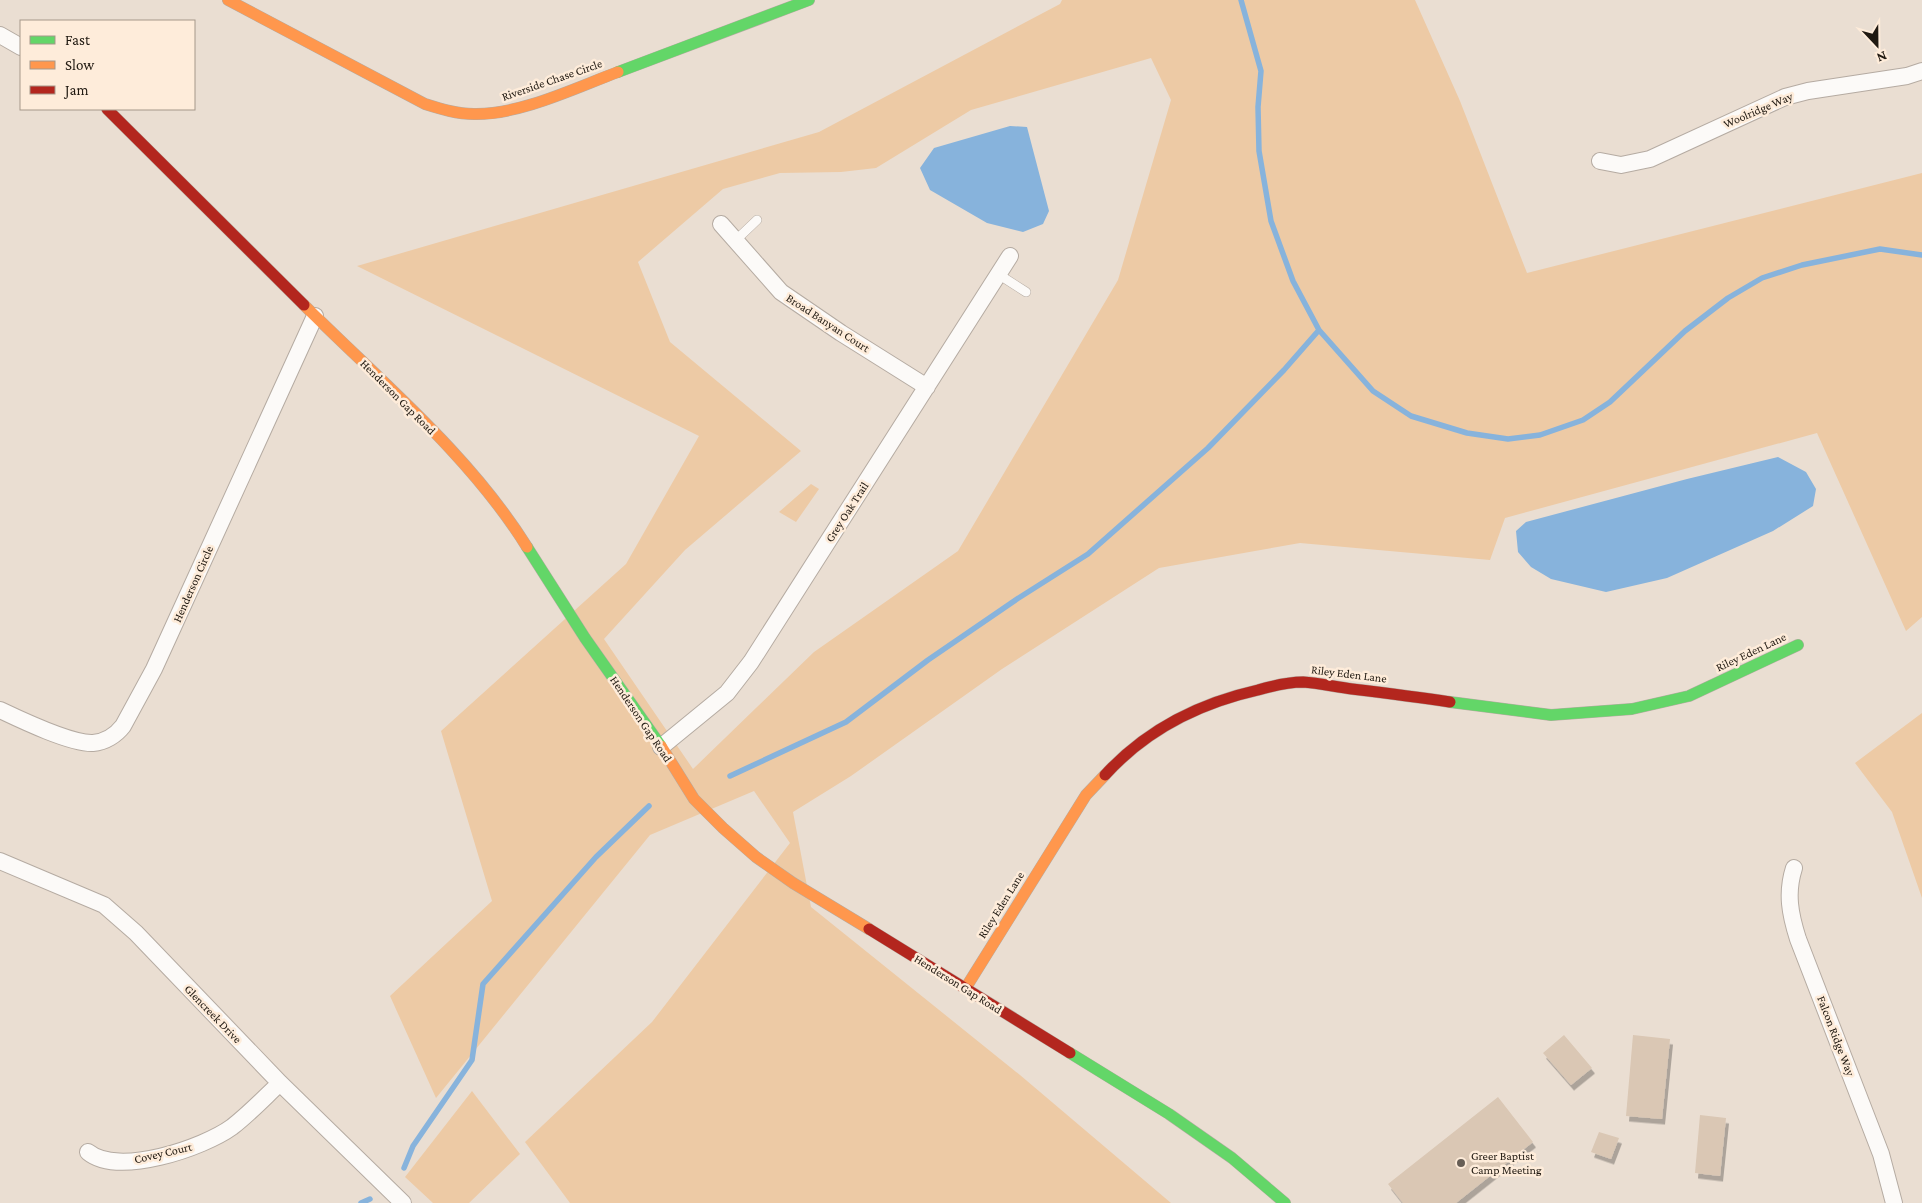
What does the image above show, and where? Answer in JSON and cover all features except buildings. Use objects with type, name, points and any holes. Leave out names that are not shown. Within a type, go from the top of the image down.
[{"type":"street","name":"Riverside Chase Circle","points":[[228,0],[425,104],[449,112],[477,115],[499,113],[524,107],[809,0]]},
{"type":"street","points":[[0,35],[20,46]]},
{"type":"street","name":"Woolridge Way","points":[[1600,161],[1621,165],[1650,159],[1785,97],[1808,91],[1907,76],[1922,71]]},
{"type":"street","name":"Henderson Gap Road","points":[[108,110],[406,404],[492,495],[518,532],[585,638],[661,747],[694,799],[722,828],[756,857],[793,882],[1170,1114],[1232,1158],[1285,1203]]},
{"type":"street","name":"Broad Banyan Court","points":[[721,224],[781,292],[841,333],[927,386]]},
{"type":"street","name":"Grey Oak Trail","points":[[661,747],[727,693],[751,662],[1010,256]]},
{"type":"street","name":"Henderson Circle","points":[[0,710],[78,742],[93,743],[101,741],[118,732],[124,726],[154,669],[315,316]]},
{"type":"street","name":"Riley Eden Lane","points":[[966,989],[1086,795],[1107,769],[1135,745],[1174,719],[1221,699],[1264,687],[1302,682],[1551,715],[1632,710],[1689,696],[1798,645]]},
{"type":"street","name":"Glencreek Drive","points":[[0,861],[104,905],[136,933],[280,1084],[403,1203]]},
{"type":"street","name":"Falcon Ridge Way","points":[[1794,868],[1790,880],[1789,896],[1791,917],[1881,1154],[1894,1203]]},
{"type":"street","name":"Covey Court","points":[[88,1152],[94,1157],[118,1161],[139,1161],[183,1151],[210,1140],[231,1127],[280,1084]]},
{"type":"lane","points":[[736,240],[757,220]]},
{"type":"lane","points":[[998,274],[1026,292]]},
{"type":"shaded area","points":[[1062,0],[1415,0],[1460,101],[1527,273],[1922,173],[1922,617],[1906,631],[1817,433],[1505,518],[1490,560],[1300,543],[1159,568],[1002,669],[851,776],[793,812],[811,907],[1020,1075],[1171,1203],[570,1203],[525,1142],[652,1022],[790,843],[754,791],[650,835],[436,1098],[390,996],[492,901],[441,731],[626,564],[699,436],[357,266],[819,132],[1060,4]],"holes":[[[1151,58],[1171,100],[1118,280],[958,551],[814,652],[693,769],[604,639],[685,550],[801,451],[670,342],[638,262],[723,189],[780,173],[841,172],[876,168],[971,110]]]},
{"type":"shaded area","points":[[811,484],[819,489],[796,522],[779,512]]},
{"type":"shaded area","points":[[1922,713],[1922,898],[1892,812],[1855,763]]},
{"type":"shaded area","points":[[472,1091],[520,1154],[469,1203],[433,1203],[405,1177]]},
{"type":"water","points":[[1010,126],[1027,127],[1049,211],[1043,224],[1023,232],[987,223],[930,190],[920,168],[934,148]]},
{"type":"water","points":[[1778,457],[1806,472],[1816,489],[1813,506],[1773,531],[1667,578],[1606,592],[1551,579],[1531,567],[1518,552],[1516,531],[1526,522]]},
{"type":"waterway","points":[[1241,0],[1261,71],[1258,107],[1259,151],[1271,221],[1293,281],[1319,330],[1373,391],[1411,416],[1467,433],[1508,439],[1540,435],[1583,420],[1610,402],[1685,331],[1728,298],[1762,278],[1802,265],[1880,249],[1922,255]]},
{"type":"waterway","points":[[730,776],[846,722],[928,660],[1017,599],[1088,554],[1208,448],[1284,370],[1319,330]]},
{"type":"waterway","points":[[404,1168],[413,1146],[472,1060],[483,984],[596,857],[649,806]]},
{"type":"waterway","points":[[361,1203],[370,1199]]},
{"type":"traffic: fast","points":[[618,72],[809,0]]},
{"type":"traffic: fast","points":[[527,547],[585,638],[661,746]]},
{"type":"traffic: fast","points":[[1450,702],[1551,715],[1632,709],[1689,696],[1798,645]]},
{"type":"traffic: fast","points":[[1070,1053],[1169,1114],[1232,1158],[1285,1203]]},
{"type":"traffic: slow","points":[[228,0],[425,104],[455,112],[474,114],[510,110],[547,99],[618,72]]},
{"type":"traffic: slow","points":[[304,305],[423,420],[451,450],[479,481],[527,547]]},
{"type":"traffic: slow","points":[[661,746],[694,799],[723,828],[756,857],[793,883],[869,929]]},
{"type":"traffic: slow","points":[[965,989],[1086,795],[1105,775]]},
{"type":"traffic: jam","points":[[108,110],[304,305]]},
{"type":"traffic: jam","points":[[1105,775],[1138,745],[1175,720],[1215,702],[1275,686],[1303,682],[1450,702]]},
{"type":"traffic: jam","points":[[869,929],[1070,1053]]},
{"type":"place","name":"Greer Baptist Camp Meeting","points":[[1461,1163]]}]
